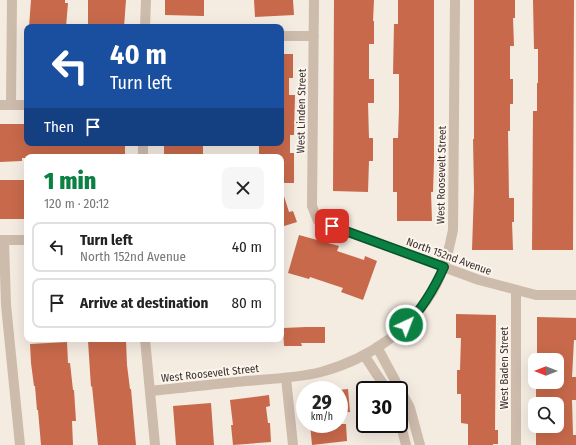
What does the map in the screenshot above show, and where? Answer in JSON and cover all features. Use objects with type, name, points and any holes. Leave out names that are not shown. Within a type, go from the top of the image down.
[{"type":"street","points":[[11,104],[12,0]]},
{"type":"street","points":[[145,24],[146,0]]},
{"type":"street","name":"West Linden Street","points":[[314,0],[312,206],[318,221]]},
{"type":"street","name":"West Roosevelt Street","points":[[150,391],[286,378],[320,372],[339,366],[364,355],[397,334],[415,316],[426,301],[444,267],[453,230],[454,0]]},
{"type":"street","points":[[284,36],[314,36]]},
{"type":"street","points":[[0,104],[24,105]]},
{"type":"street","name":"North 152nd Avenue","points":[[318,221],[479,280],[516,291],[536,295],[576,295]]},
{"type":"street","points":[[20,445],[6,305],[2,240],[24,240]]},
{"type":"street","name":"West Baden Street","points":[[516,291],[516,445]]},
{"type":"street","points":[[144,342],[156,445]]},
{"type":"street","points":[[377,347],[410,408],[420,445]]},
{"type":"street","points":[[364,355],[381,381]]},
{"type":"street","points":[[286,378],[293,445]]},
{"type":"street","points":[[403,433],[406,445]]},
{"type":"building","points":[[31,0],[65,0],[65,3],[68,3],[66,24],[29,24]]},
{"type":"building","points":[[88,0],[126,0],[124,24],[88,24]]},
{"type":"building","points":[[165,0],[204,0],[204,16],[165,15]]},
{"type":"building","points":[[254,0],[293,0],[294,15],[255,17]]},
{"type":"building","points":[[334,0],[374,0],[374,44],[369,44],[369,79],[374,79],[374,103],[368,103],[369,138],[373,138],[373,161],[369,161],[368,192],[333,191]]},
{"type":"building","points":[[398,0],[434,0],[434,162],[433,192],[431,192],[432,221],[397,221],[397,192],[393,192],[393,138],[398,138],[399,74],[393,74],[394,24],[398,24]]},
{"type":"building","points":[[474,0],[515,0],[515,18],[513,18],[514,46],[510,46],[510,79],[513,79],[513,104],[510,104],[510,131],[508,131],[509,198],[514,198],[514,222],[512,222],[513,250],[472,250],[474,190]]},
{"type":"building","points":[[533,0],[574,0],[573,250],[532,250],[533,111],[537,111],[538,83],[538,49],[534,49]]},
{"type":"building","points":[[284,54],[293,54],[293,78],[289,78],[289,95],[295,95],[294,135],[290,135],[290,153],[294,153],[294,183],[284,183],[284,154],[259,154],[259,146],[284,146]]},
{"type":"building","points":[[0,124],[24,124],[24,146],[125,146],[125,154],[24,154],[22,161],[0,162]]},
{"type":"building","points":[[164,146],[203,146],[203,154],[164,154]]},
{"type":"building","points":[[0,180],[24,180],[24,219],[0,219]]},
{"type":"building","points":[[284,196],[289,212],[293,211],[297,222],[284,226]]},
{"type":"building","points":[[299,235],[339,246],[337,251],[364,260],[365,256],[377,261],[363,300],[341,292],[343,288],[310,277],[309,279],[288,273]]},
{"type":"building","points":[[456,314],[496,315],[495,430],[498,430],[498,444],[468,445],[468,424],[461,423],[461,394],[457,394],[457,370],[460,370],[461,338],[456,338]]},
{"type":"building","points":[[537,317],[576,318],[576,340],[574,340],[572,377],[576,377],[576,400],[572,400],[573,435],[576,435],[576,445],[536,445],[536,433],[564,433],[564,397],[536,397],[536,389],[564,389],[564,353],[537,353]]},
{"type":"building","points":[[325,327],[325,343],[301,343],[302,346],[284,346],[284,328]]},
{"type":"building","points":[[67,342],[68,363],[70,363],[74,390],[76,421],[72,421],[73,445],[41,445],[30,344]]},
{"type":"building","points":[[88,342],[126,342],[127,365],[131,389],[136,445],[98,445],[92,386],[91,387]]},
{"type":"building","points":[[348,389],[350,412],[348,412]]},
{"type":"building","points":[[269,395],[270,406],[266,407],[268,423],[270,423],[271,442],[233,445],[231,425],[233,425],[230,400]]},
{"type":"building","points":[[211,403],[214,445],[176,445],[173,406]]},
{"type":"building","points":[[311,433],[347,433],[347,441],[312,445]]},
{"type":"route","points":[[332,226],[444,267],[426,301],[406,325]]}]
